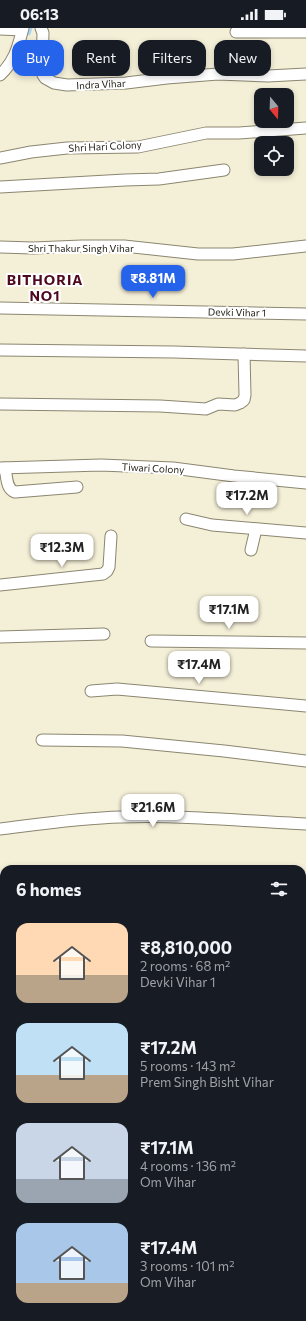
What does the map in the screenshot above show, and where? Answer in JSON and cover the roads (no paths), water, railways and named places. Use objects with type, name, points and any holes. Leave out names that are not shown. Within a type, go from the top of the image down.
[{"type":"street","name":"Indra Vihar","points":[[41,28],[43,33],[43,75],[45,78],[54,83],[67,85],[114,84],[218,74],[268,76],[306,74]]},
{"type":"street","points":[[0,29],[23,29],[16,54],[6,70],[0,75]]},
{"type":"street","points":[[236,32],[306,32]]},
{"type":"street","name":"Shri Hari Colony","points":[[0,158],[31,152],[67,148],[138,147],[206,132],[239,133],[306,128]]},
{"type":"street","points":[[0,187],[159,179],[224,170]]},
{"type":"street","name":"Shri Thakur Singh Vihar","points":[[0,247],[33,248],[124,246],[198,254],[233,254],[306,246]]},
{"type":"street","name":"Devki Vihar 1","points":[[0,308],[306,314]]},
{"type":"street","points":[[0,350],[174,352],[306,356]]},
{"type":"street","points":[[0,404],[160,406],[206,409],[218,404],[235,405],[244,400],[245,395],[244,354]]},
{"type":"street","name":"Tiwari Colony","points":[[3,468],[100,465],[173,468],[306,483]]},
{"type":"street","points":[[3,468],[8,487],[11,491],[15,492],[77,487]]},
{"type":"street","points":[[186,519],[212,525],[306,533]]},
{"type":"street","points":[[251,550],[256,529]]},
{"type":"street","points":[[0,585],[103,574],[109,567],[111,536]]},
{"type":"street","points":[[0,638],[104,634]]},
{"type":"street","points":[[151,641],[306,643]]},
{"type":"street","points":[[91,691],[117,689],[306,706]]},
{"type":"street","points":[[42,740],[122,741],[224,751],[306,762]]},
{"type":"street","points":[[0,829],[76,820],[164,816],[306,824]]},
{"type":"waterway","points":[[29,34],[31,28]]},
{"type":"district","name":"BITHORIA NO1","points":[[45,288]]}]
